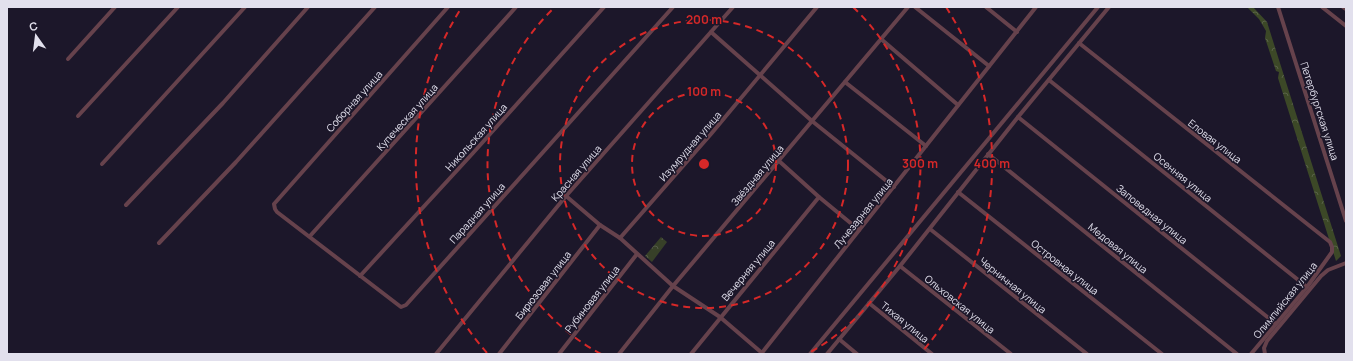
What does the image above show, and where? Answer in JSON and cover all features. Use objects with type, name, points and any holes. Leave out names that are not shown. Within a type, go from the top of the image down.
[{"type":"street","points":[[68,59],[115,7]]},
{"type":"street","points":[[78,116],[178,7]]},
{"type":"street","points":[[102,164],[245,7]]},
{"type":"street","points":[[126,205],[223,103],[308,7]]},
{"type":"street","points":[[159,243],[236,162],[375,7]]},
{"type":"street","name":"Соборная улица","points":[[274,206],[275,202],[448,7]]},
{"type":"street","name":"Купеческая улица","points":[[310,236],[516,7]]},
{"type":"street","name":"Никольская улица","points":[[360,276],[604,7]]},
{"type":"street","name":"Парадная улица","points":[[274,206],[277,212],[403,307],[673,7]]},
{"type":"street","name":"Красная улица","points":[[436,354],[566,196],[733,7]]},
{"type":"street","name":"Изумрудная улица","points":[[620,238],[711,134],[817,7]]},
{"type":"street","name":"Звёздная улица","points":[[619,354],[673,286],[908,7]]},
{"type":"street","points":[[915,7],[989,66]]},
{"type":"street","points":[[986,7],[1016,32]]},
{"type":"street","name":"Лучезарная улица","points":[[762,353],[1036,7]]},
{"type":"street","points":[[810,354],[1098,7]]},
{"type":"street","points":[[827,354],[930,229],[1018,117],[1109,7]]},
{"type":"street","name":"Петербургская улица","points":[[1278,7],[1346,221]]},
{"type":"street","points":[[1322,7],[1346,26]]},
{"type":"street","points":[[1343,7],[1346,10]]},
{"type":"street","points":[[710,32],[812,121],[894,187]]},
{"type":"street","points":[[880,39],[958,106]]},
{"type":"street","name":"Еловая улица","points":[[1079,44],[1326,239],[1332,247],[1332,252],[1329,255]]},
{"type":"street","name":"Осенняя улица","points":[[1049,80],[1307,287]]},
{"type":"street","points":[[845,82],[926,146]]},
{"type":"street","name":"Заповедная улица","points":[[1018,117],[1276,324]]},
{"type":"street","name":"Медовая улица","points":[[988,154],[1237,354]]},
{"type":"street","points":[[779,161],[819,198],[859,230]]},
{"type":"street","name":"Островная улица","points":[[958,192],[1162,354]]},
{"type":"street","points":[[566,196],[600,225],[620,238],[673,286],[720,317],[762,353]]},
{"type":"street","name":"Вечерняя улица","points":[[691,354],[819,198]]},
{"type":"street","name":"Бирюзовая улица","points":[[499,354],[600,225]]},
{"type":"street","name":"Черничная улица","points":[[930,229],[1087,354]]},
{"type":"street","name":"Рубиновая улица","points":[[559,354],[637,254]]},
{"type":"street","name":"Олимпийская улица","points":[[1251,354],[1307,287],[1329,255]]},
{"type":"street","name":"Олимпийская улица","points":[[1265,354],[1264,348],[1268,341],[1320,276],[1328,270],[1346,263]]},
{"type":"street","name":"Ольховская улица","points":[[900,266],[1011,354]]},
{"type":"street","name":"Тихая улица","points":[[869,303],[932,354]]},
{"type":"street","points":[[839,339],[857,354]]},
{"type":"green space","points":[[1247,7],[1253,7],[1267,22],[1341,256],[1336,261],[1278,78],[1279,72],[1276,71],[1265,38],[1266,31],[1259,19]]},
{"type":"green space","points":[[661,237],[667,242],[652,262],[645,256]]}]
